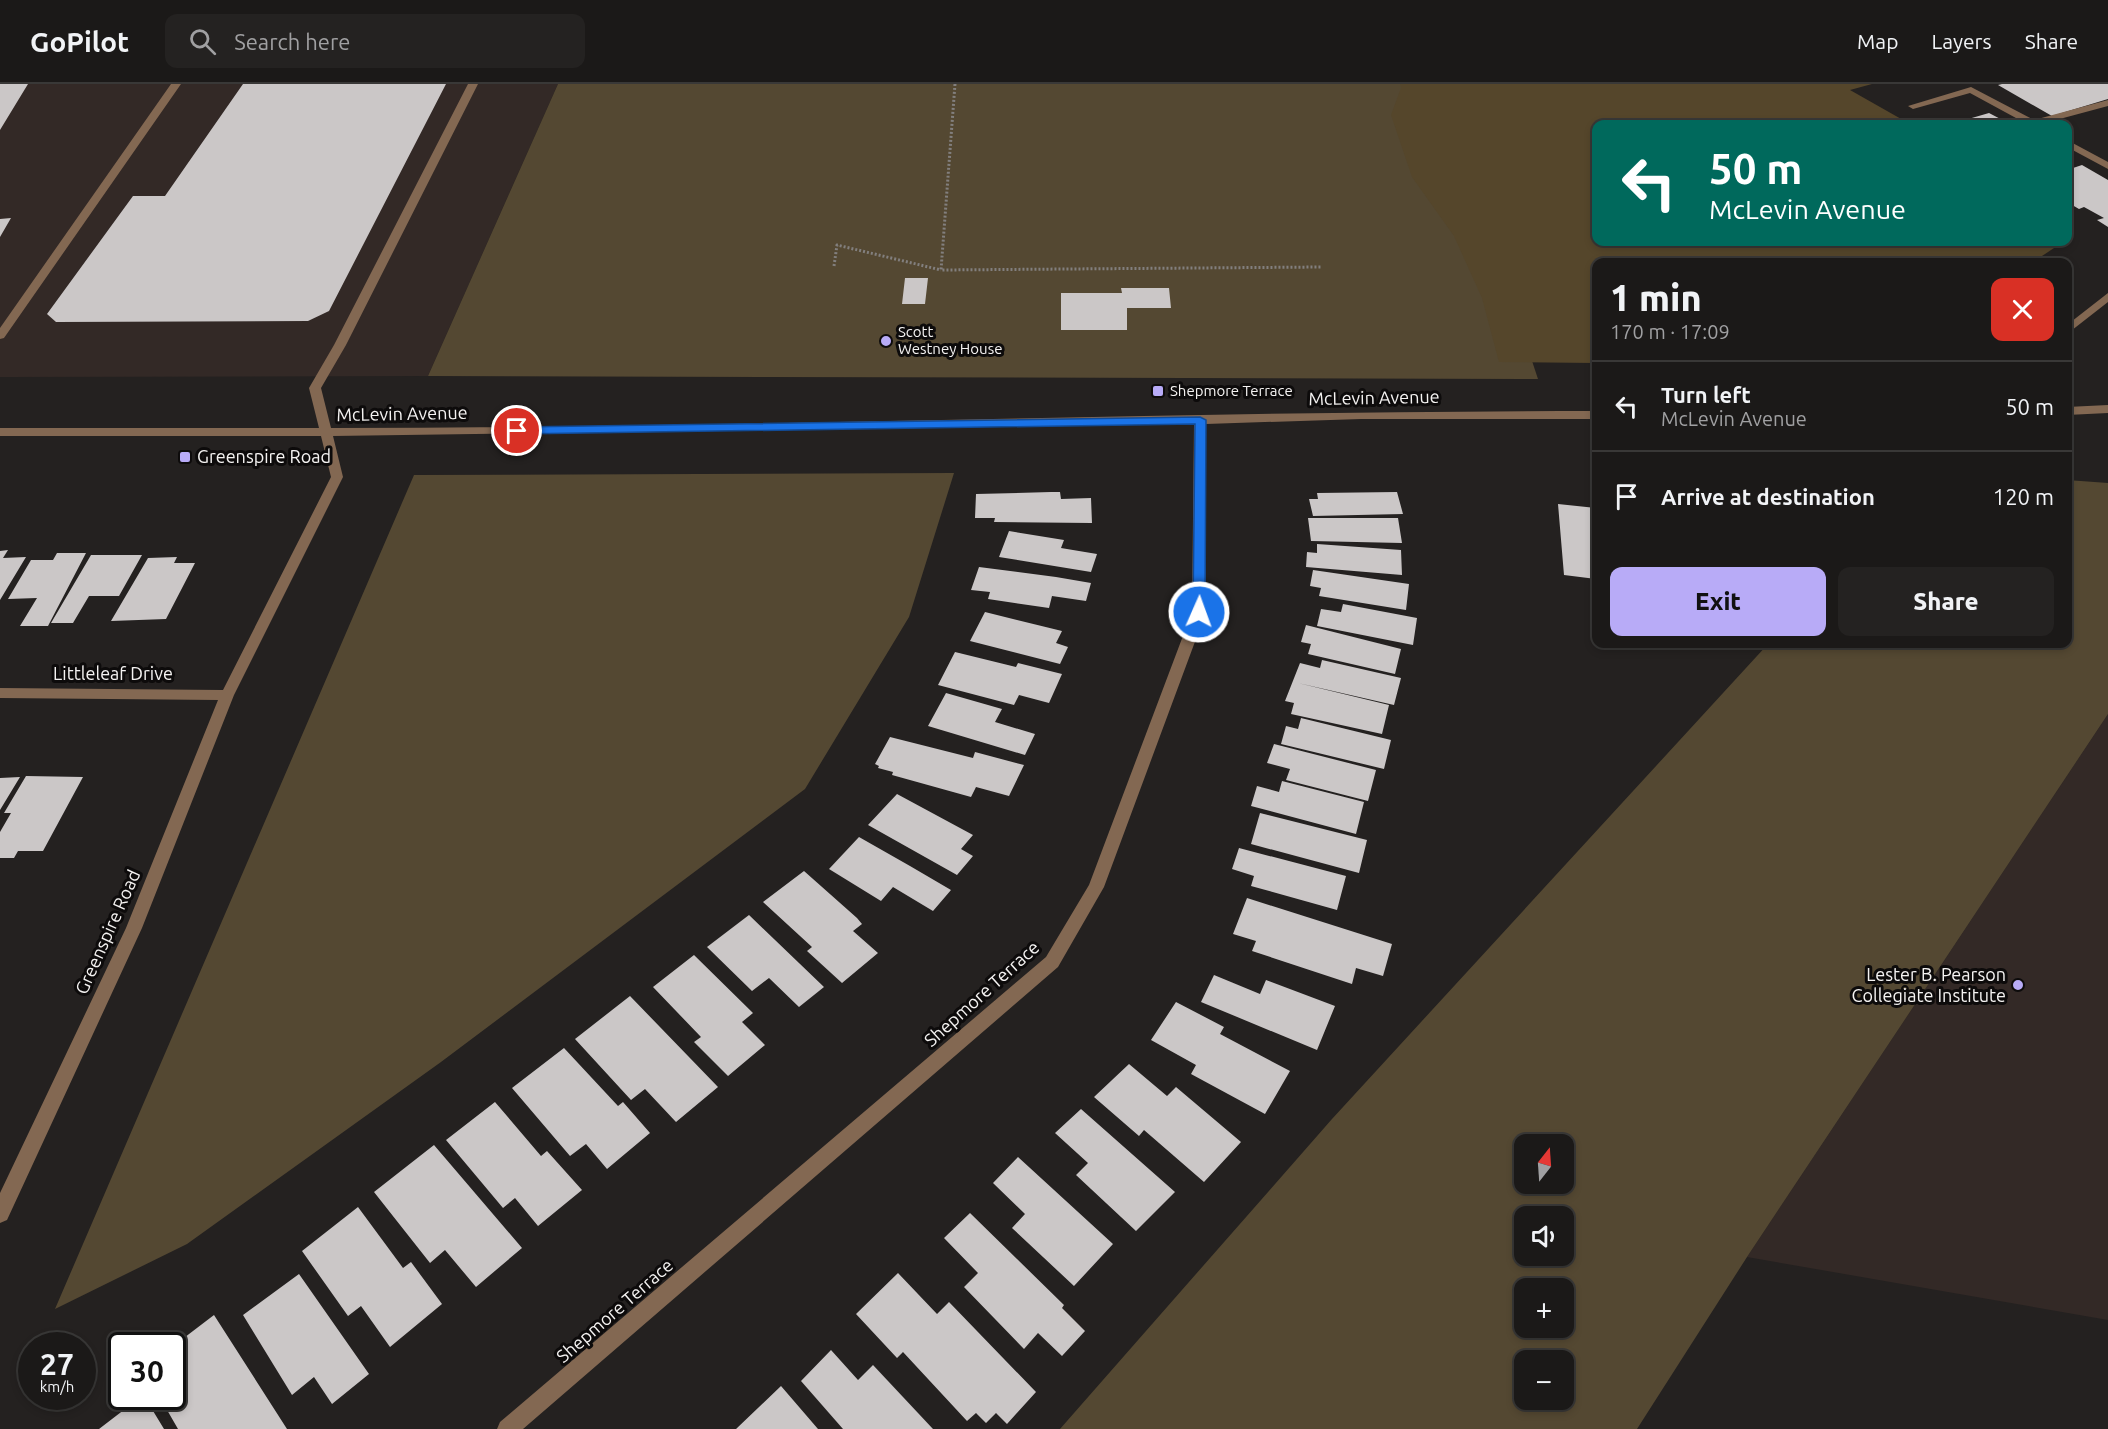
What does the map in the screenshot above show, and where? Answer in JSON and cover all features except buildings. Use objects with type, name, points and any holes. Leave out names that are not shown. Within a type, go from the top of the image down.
[{"type":"street","points":[[0,336],[176,84]]},
{"type":"street","name":"Greenspire Road","points":[[0,1214],[134,928],[227,695],[337,477],[315,388],[340,345],[473,84]]},
{"type":"street","points":[[1913,106],[1971,90],[2026,120]]},
{"type":"street","points":[[2049,120],[2105,106]]},
{"type":"street","points":[[2072,146],[2108,166]]},
{"type":"street","points":[[2072,327],[2108,296]]},
{"type":"street","points":[[2072,411],[2108,409]]},
{"type":"street","name":"McLevin Avenue","points":[[0,432],[327,433],[1200,420],[1361,415],[1592,415]]},
{"type":"street","name":"Shepmore Terrace","points":[[507,1429],[1052,962],[1096,886],[1199,612],[1200,420]]},
{"type":"street","name":"Littleleaf Drive","points":[[0,693],[227,695]]},
{"type":"path","points":[[941,270],[955,84]]},
{"type":"path","points":[[834,266],[837,245],[941,270],[1321,267]]},
{"type":"shaded area","points":[[0,84],[558,84],[428,376],[0,377]]},
{"type":"shaded area","points":[[558,84],[1440,84],[1538,379],[428,376]]},
{"type":"shaded area","points":[[1400,84],[1872,84],[1850,90],[1903,120],[1592,120],[1592,246],[2057,246],[2039,258],[1592,258],[1592,363],[1499,362],[1482,298],[1454,236],[1412,177],[1391,115],[1401,88]]},
{"type":"shaded area","points":[[954,473],[909,617],[805,789],[441,1062],[187,1244],[55,1309],[414,475]]},
{"type":"shaded area","points":[[2072,480],[2108,483],[2108,714],[1747,1257],[1637,1429],[1060,1429],[1332,1119],[1764,648],[2072,648]]},
{"type":"shaded area","name":"Lester B. Pearson Collegiate Institute","points":[[2108,714],[2108,1320],[1747,1257]]},
{"type":"place","name":"Scott Westney House","points":[[886,341]]},
{"type":"place","name":"Shepmore Terrace","points":[[1158,391]]},
{"type":"place","name":"Greenspire Road","points":[[185,457]]},
{"type":"place","name":"Lester B. Pearson Collegiate Institute","points":[[2018,985]]},
{"type":"route","points":[[517,431],[1200,420],[1199,612]]}]
